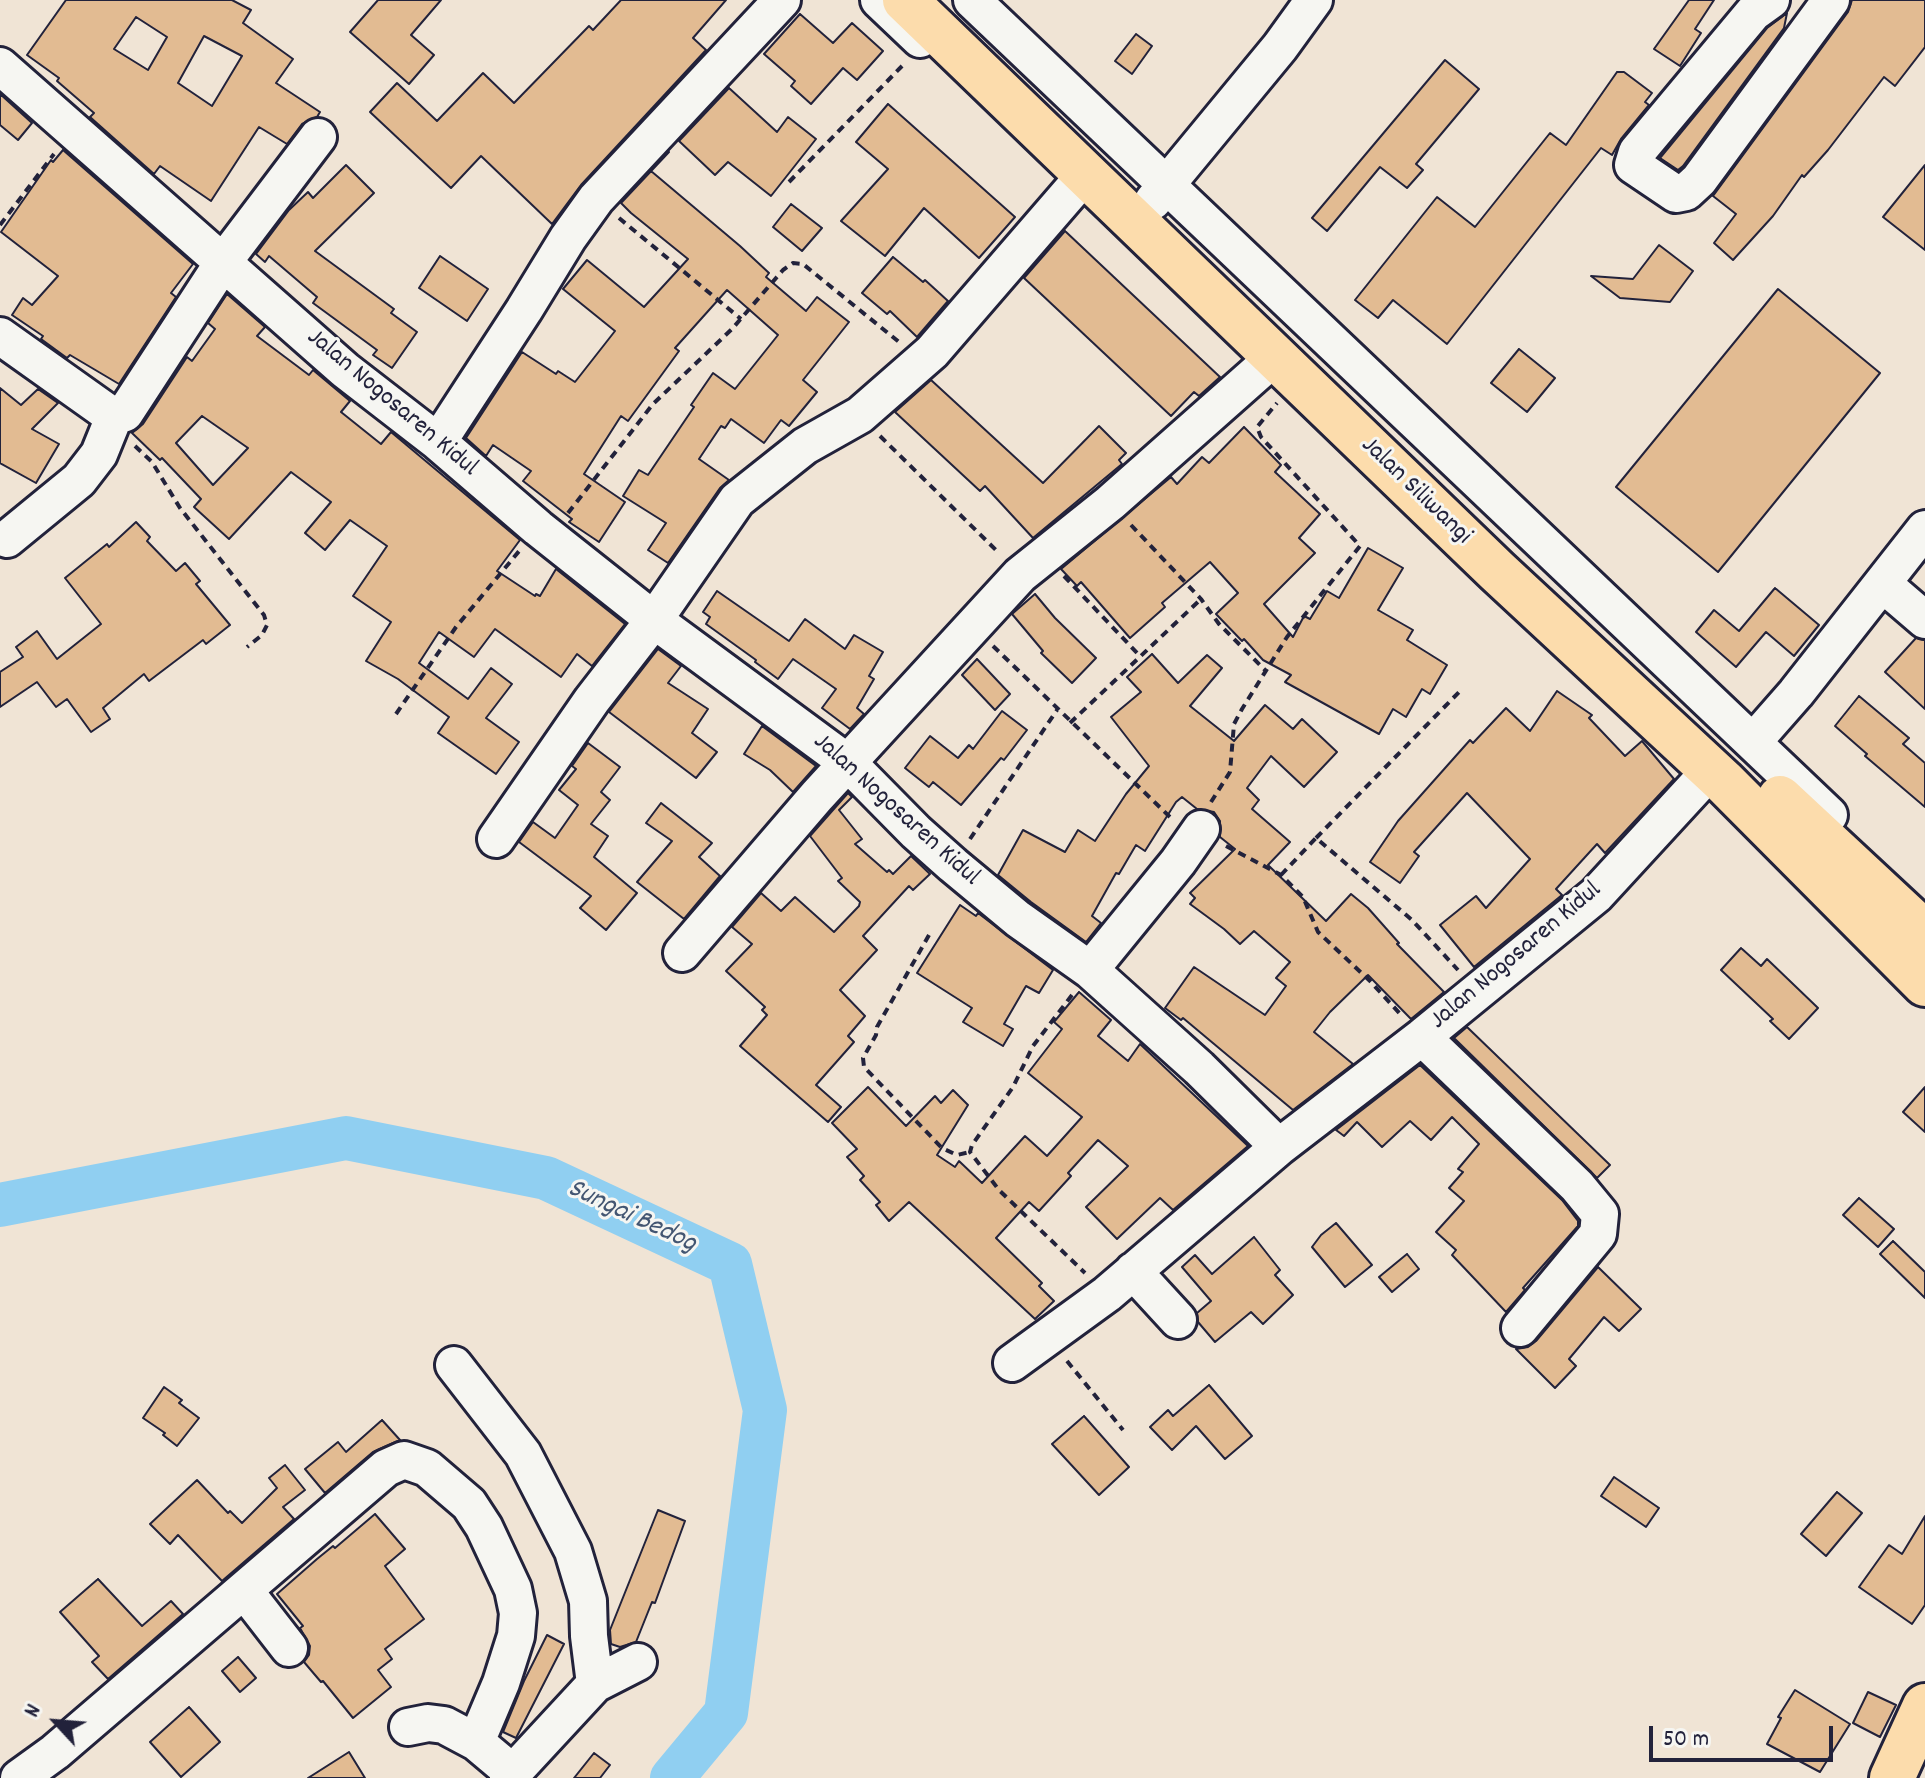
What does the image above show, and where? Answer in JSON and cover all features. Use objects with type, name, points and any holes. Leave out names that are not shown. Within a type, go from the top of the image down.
[{"type":"main road","name":"Jalan Siliwangi","points":[[946,16],[1159,193],[1704,727],[1925,933]]},
{"type":"main road","name":"Jalan Siliwangi","points":[[946,16],[1497,571],[1723,781],[1925,984]]},
{"type":"main road","points":[[1892,1778],[1925,1706]]},
{"type":"street","points":[[438,442],[596,199],[782,0]]},
{"type":"street","points":[[1314,0],[1280,47],[1159,193],[1753,742],[1925,910]]},
{"type":"street","points":[[1771,0],[1753,13],[1637,152],[1633,165],[1676,194],[1686,192],[1699,180],[1831,0]]},
{"type":"street","points":[[946,16],[1072,190],[1499,602],[1699,783],[1925,999]]},
{"type":"street","name":"Jalan Nogosaren Kidul","points":[[0,66],[345,370],[438,442],[544,533],[654,620],[848,763],[953,865],[1018,919],[1090,970],[1199,1068],[1279,1147],[1422,1037],[1596,895],[1699,783]]},
{"type":"street","points":[[7,539],[79,480],[99,454],[113,422],[131,407],[224,261],[318,137]]},
{"type":"street","points":[[496,839],[737,500],[805,446],[860,415],[922,361],[1072,190]]},
{"type":"street","points":[[0,336],[113,422]]},
{"type":"street","points":[[682,953],[848,763],[1032,565],[1272,383]]},
{"type":"street","points":[[1753,742],[1796,693],[1925,529]]},
{"type":"street","points":[[1883,584],[1925,620]]},
{"type":"street","points":[[1090,970],[1201,829]]},
{"type":"street","points":[[1422,1037],[1577,1186],[1600,1214],[1598,1234],[1520,1328]]},
{"type":"street","points":[[1012,1363],[1120,1283],[1279,1147]]},
{"type":"street","points":[[1120,1283],[1178,1320]]},
{"type":"street","points":[[454,1365],[523,1454],[573,1551],[588,1601],[595,1684]]},
{"type":"street","points":[[19,1778],[55,1752],[390,1465],[404,1460],[427,1468],[469,1504],[484,1527],[513,1589],[518,1613],[509,1662],[476,1742]]},
{"type":"street","points":[[244,1590],[289,1648]]},
{"type":"street","points":[[408,1727],[428,1723],[444,1725],[476,1742],[510,1775],[595,1684],[638,1662]]},
{"type":"path","points":[[789,182],[946,16]]},
{"type":"path","points":[[0,225],[72,130]]},
{"type":"path","points":[[596,199],[741,319]]},
{"type":"path","points":[[396,714],[456,627],[544,533],[653,404],[689,372],[783,270],[793,263],[803,264],[922,361]]},
{"type":"path","points":[[1201,829],[1213,796],[1230,772],[1234,724],[1265,670],[1311,604],[1360,546],[1261,437],[1257,427],[1272,383]]},
{"type":"path","points":[[860,415],[1139,655]]},
{"type":"path","points":[[113,422],[152,462],[180,508],[264,615],[267,625],[262,635],[247,647]]},
{"type":"path","points":[[1110,503],[1201,599],[1219,624],[1265,670]]},
{"type":"path","points":[[1070,723],[1201,599]]},
{"type":"path","points":[[1281,875],[1462,689]]},
{"type":"path","points":[[953,865],[1057,710]]},
{"type":"path","points":[[1316,838],[1412,920],[1477,991]]},
{"type":"path","points":[[929,935],[877,1027],[863,1058],[864,1067],[942,1148],[957,1155],[970,1152]]},
{"type":"path","points":[[970,1152],[1008,1096],[1038,1038],[1090,970]]},
{"type":"path","points":[[970,1152],[999,1190],[1120,1283]]},
{"type":"path","points":[[1048,1337],[1123,1430]]},
{"type":"building","points":[[66,0],[232,0],[251,10],[243,23],[293,59],[276,83],[320,112],[317,117],[302,124],[287,144],[259,127],[211,201],[160,166],[154,174],[90,117],[94,113],[57,81],[59,78],[27,55]],"holes":[[[136,17],[167,37],[148,70],[114,49]],[[204,36],[242,56],[212,106],[178,83]]]},
{"type":"building","points":[[378,0],[441,0],[411,35],[434,55],[409,84],[350,32]]},
{"type":"building","points":[[621,0],[726,0],[693,38],[706,50],[581,185],[552,224],[481,156],[451,188],[370,112],[397,83],[437,121],[483,73],[514,103],[589,26],[593,30]]},
{"type":"building","points":[[1689,0],[1714,0],[1695,29],[1701,33],[1680,66],[1654,49]]},
{"type":"building","points":[[1852,0],[1925,0],[1925,47],[1895,86],[1884,77],[1828,150],[1804,177],[1802,175],[1773,216],[1733,260],[1714,243],[1736,214],[1713,196],[1848,12]]},
{"type":"building","points":[[1787,13],[1784,28],[1683,166],[1678,170],[1660,158],[1767,28]]},
{"type":"building","points":[[800,14],[833,43],[852,23],[883,51],[857,80],[843,68],[811,104],[791,86],[795,81],[764,54]]},
{"type":"building","points":[[1136,34],[1152,46],[1132,74],[1115,61]]},
{"type":"building","points":[[1445,60],[1479,89],[1416,164],[1423,170],[1407,188],[1380,167],[1327,231],[1312,218]]},
{"type":"building","points":[[1617,72],[1624,72],[1652,93],[1645,102],[1649,105],[1612,155],[1601,148],[1447,344],[1393,300],[1378,318],[1355,300],[1437,197],[1475,227],[1550,133],[1566,145]]},
{"type":"building","points":[[729,88],[777,132],[788,117],[816,139],[771,196],[728,162],[715,175],[679,141]]},
{"type":"building","points":[[0,94],[32,123],[18,140],[0,125]]},
{"type":"building","points":[[888,104],[1015,217],[979,258],[924,208],[885,256],[841,221],[888,169],[856,142]]},
{"type":"building","points":[[63,150],[193,264],[171,293],[176,297],[119,384],[70,355],[67,358],[41,339],[43,336],[12,315],[23,298],[32,305],[58,276],[1,232],[51,160],[53,162]]},
{"type":"building","points":[[346,165],[374,193],[315,251],[394,309],[391,313],[417,332],[392,368],[373,355],[377,350],[313,303],[317,297],[269,256],[265,262],[256,254],[289,210],[308,192],[313,198]]},
{"type":"building","points":[[1925,165],[1925,250],[1883,217]]},
{"type":"building","points":[[651,171],[740,246],[769,273],[766,277],[806,311],[817,297],[849,322],[803,380],[817,392],[789,426],[781,420],[764,443],[731,419],[725,428],[721,426],[699,459],[729,480],[720,488],[668,563],[648,550],[666,523],[623,496],[639,470],[648,475],[713,373],[735,389],[778,335],[727,290],[675,348],[679,351],[628,421],[621,416],[584,474],[625,502],[599,542],[569,522],[572,519],[523,481],[531,471],[493,445],[486,456],[466,438],[522,352],[575,382],[615,331],[563,289],[587,260],[644,307],[688,259],[621,203]]},
{"type":"building","points":[[791,204],[822,228],[802,251],[773,227]]},
{"type":"building","points":[[1065,231],[1220,377],[1199,396],[1194,392],[1171,416],[1024,278]]},
{"type":"building","points":[[1659,245],[1693,271],[1670,302],[1620,298],[1591,276],[1633,279]]},
{"type":"building","points":[[440,256],[488,289],[467,321],[419,288]]},
{"type":"building","points":[[893,257],[948,301],[917,337],[890,311],[887,314],[862,293]]},
{"type":"building","points":[[1778,289],[1880,373],[1718,572],[1616,487]]},
{"type":"building","points":[[227,294],[265,327],[257,336],[309,375],[313,370],[350,401],[341,412],[381,444],[391,432],[520,540],[497,571],[535,596],[540,596],[556,569],[625,624],[592,666],[577,654],[561,677],[495,629],[474,657],[439,632],[419,663],[468,699],[491,668],[512,684],[486,718],[519,742],[496,774],[438,733],[449,717],[398,679],[366,661],[391,622],[353,596],[387,546],[350,520],[325,550],[305,533],[331,502],[291,472],[229,539],[194,507],[201,499],[162,458],[160,460],[132,433],[143,424],[187,357],[192,361],[215,329],[208,323]],"holes":[[[202,416],[248,448],[213,485],[176,443]]]},
{"type":"building","points":[[1519,349],[1555,378],[1527,412],[1491,383]]},
{"type":"building","points":[[931,380],[1043,483],[1099,426],[1126,453],[1119,460],[1122,464],[1033,538],[985,486],[980,491],[895,412]]},
{"type":"building","points":[[0,388],[21,405],[38,389],[58,403],[32,429],[59,444],[36,483],[0,463]]},
{"type":"building","points":[[1244,427],[1281,465],[1275,472],[1320,514],[1299,538],[1315,553],[1264,604],[1293,637],[1304,616],[1310,619],[1327,591],[1339,598],[1368,548],[1403,568],[1378,610],[1413,630],[1407,640],[1447,665],[1430,694],[1422,689],[1406,717],[1393,709],[1379,734],[1285,682],[1291,675],[1263,660],[1244,639],[1242,641],[1216,614],[1238,593],[1210,562],[1162,603],[1165,607],[1130,638],[1081,582],[1077,586],[1061,569],[1171,477],[1177,484],[1202,457],[1209,463]]},
{"type":"building","points":[[136,522],[150,537],[147,541],[176,571],[185,563],[200,581],[196,584],[230,625],[206,644],[203,640],[149,681],[144,674],[103,708],[110,719],[91,732],[67,699],[56,707],[37,682],[0,707],[0,672],[23,657],[16,647],[37,631],[57,659],[101,624],[65,578],[107,544],[109,547]]},
{"type":"building","points":[[1775,588],[1819,625],[1794,656],[1766,632],[1736,667],[1696,632],[1714,610],[1739,631]]},
{"type":"building","points":[[717,591],[789,641],[805,619],[845,649],[854,635],[883,652],[869,676],[874,679],[857,708],[864,714],[850,729],[822,708],[836,689],[793,659],[778,679],[706,624],[710,617],[703,612]]},
{"type":"building","points":[[1035,594],[1096,658],[1072,683],[1041,653],[1043,651],[1012,614]]},
{"type":"building","points":[[1916,638],[1925,640],[1925,709],[1885,672]]},
{"type":"building","points":[[658,649],[681,666],[668,683],[708,709],[692,733],[717,752],[696,778],[609,712]]},
{"type":"building","points":[[1152,654],[1178,683],[1207,655],[1222,668],[1190,706],[1234,741],[1265,705],[1293,729],[1302,719],[1337,752],[1304,787],[1271,756],[1247,788],[1259,800],[1252,809],[1290,842],[1268,865],[1326,921],[1351,894],[1368,908],[1397,944],[1444,992],[1411,1019],[1368,975],[1314,1032],[1353,1064],[1293,1110],[1183,1018],[1181,1020],[1165,1008],[1194,967],[1265,1015],[1286,986],[1276,978],[1290,962],[1254,931],[1240,944],[1190,904],[1195,898],[1190,893],[1235,849],[1220,837],[1220,821],[1214,812],[1197,809],[1182,797],[1176,802],[1145,851],[1136,845],[1119,874],[1116,873],[1092,916],[1101,923],[1086,942],[998,875],[1023,830],[1065,852],[1078,830],[1095,841],[1149,766],[1111,717],[1141,692],[1127,677]]},
{"type":"building","points":[[977,659],[1010,694],[995,710],[962,675]]},
{"type":"building","points":[[1557,691],[1592,715],[1589,718],[1625,756],[1642,741],[1674,779],[1605,853],[1597,844],[1556,889],[1562,895],[1474,967],[1440,925],[1476,896],[1486,908],[1530,859],[1467,793],[1414,852],[1419,856],[1400,883],[1370,862],[1398,821],[1470,740],[1473,743],[1506,708],[1530,731]]},
{"type":"building","points":[[1859,696],[1909,738],[1903,744],[1925,763],[1925,807],[1835,726]]},
{"type":"building","points":[[1002,711],[1027,730],[1004,760],[1001,758],[961,805],[933,782],[929,787],[905,768],[930,736],[958,758],[969,745],[973,749]]},
{"type":"building","points":[[762,726],[816,766],[793,792],[770,770],[744,754]]},
{"type":"building","points":[[588,743],[620,767],[601,792],[610,800],[591,824],[608,836],[594,857],[637,893],[606,930],[580,908],[591,896],[519,842],[533,822],[555,838],[578,805],[559,790],[576,769],[572,766]]},
{"type":"building","points":[[848,793],[852,797],[839,810],[862,839],[855,844],[887,872],[889,870],[893,874],[911,856],[930,874],[913,890],[909,886],[863,936],[877,950],[840,990],[865,1016],[848,1036],[854,1042],[816,1085],[841,1107],[828,1122],[740,1046],[767,1015],[762,1010],[765,1007],[726,971],[752,944],[732,927],[761,893],[781,911],[795,897],[834,932],[859,906],[860,902],[838,881],[842,878],[810,836]]},
{"type":"building","points":[[661,803],[712,843],[699,857],[720,876],[684,919],[637,882],[672,841],[646,823]]},
{"type":"building","points":[[960,905],[976,916],[978,913],[1053,970],[1039,993],[1026,986],[1004,1024],[1013,1029],[1003,1046],[963,1022],[972,1008],[917,973]]},
{"type":"building","points":[[1741,948],[1761,966],[1767,959],[1818,1008],[1789,1039],[1770,1021],[1773,1019],[1721,970]]},
{"type":"building","points":[[1079,992],[1111,1020],[1098,1036],[1128,1061],[1140,1044],[1248,1146],[1173,1210],[1160,1198],[1117,1239],[1086,1207],[1128,1166],[1098,1140],[1039,1211],[1029,1202],[996,1238],[1042,1283],[1039,1286],[1054,1301],[1035,1319],[909,1202],[889,1221],[876,1205],[880,1202],[860,1180],[864,1176],[847,1157],[857,1149],[832,1123],[868,1087],[906,1126],[935,1096],[941,1103],[953,1090],[968,1105],[937,1155],[955,1167],[959,1161],[982,1183],[1025,1136],[1047,1156],[1082,1117],[1028,1073],[1062,1029],[1054,1022]]},
{"type":"building","points":[[1467,1027],[1610,1165],[1597,1178],[1454,1038]]},
{"type":"building","points":[[1420,1065],[1562,1200],[1578,1221],[1578,1226],[1506,1312],[1452,1255],[1456,1250],[1436,1232],[1464,1201],[1449,1188],[1463,1172],[1458,1169],[1479,1144],[1452,1117],[1431,1140],[1410,1121],[1382,1147],[1357,1122],[1344,1136],[1336,1130]]},
{"type":"building","points":[[1925,1087],[1925,1132],[1903,1112]]},
{"type":"building","points":[[1859,1198],[1894,1229],[1878,1247],[1843,1215]]},
{"type":"building","points":[[1336,1223],[1372,1265],[1345,1287],[1312,1247]]},
{"type":"building","points":[[1254,1237],[1280,1270],[1275,1275],[1293,1295],[1263,1324],[1251,1312],[1215,1342],[1198,1322],[1197,1313],[1211,1301],[1182,1267],[1195,1255],[1212,1274]]},
{"type":"building","points":[[1893,1241],[1925,1272],[1925,1298],[1880,1254]]},
{"type":"building","points":[[1407,1254],[1419,1269],[1392,1292],[1379,1277]]},
{"type":"building","points":[[1598,1267],[1641,1309],[1619,1331],[1604,1317],[1569,1359],[1576,1366],[1555,1388],[1516,1349],[1528,1347],[1536,1341]]},
{"type":"building","points":[[1209,1385],[1252,1436],[1225,1459],[1196,1426],[1172,1450],[1150,1427],[1168,1410],[1173,1416]]},
{"type":"building","points":[[164,1387],[199,1418],[177,1446],[163,1435],[165,1433],[143,1418]]},
{"type":"building","points":[[1084,1416],[1129,1467],[1099,1495],[1052,1444]]},
{"type":"building","points":[[382,1420],[400,1440],[373,1452],[325,1493],[305,1469],[338,1442],[346,1452]]},
{"type":"building","points":[[285,1465],[305,1490],[283,1507],[294,1519],[222,1581],[178,1535],[170,1544],[150,1524],[197,1480],[228,1513],[230,1511],[242,1523],[277,1488],[269,1478]]},
{"type":"building","points":[[1614,1477],[1659,1508],[1646,1527],[1601,1496]]},
{"type":"building","points":[[1837,1492],[1862,1513],[1826,1556],[1801,1534]]},
{"type":"building","points":[[658,1510],[685,1521],[655,1603],[652,1602],[636,1642],[620,1647],[611,1644],[610,1630]]},
{"type":"building","points":[[375,1514],[405,1549],[385,1566],[424,1619],[385,1649],[392,1659],[378,1670],[391,1687],[353,1718],[304,1662],[310,1646],[300,1628],[303,1626],[277,1594]]},
{"type":"building","points":[[1925,1516],[1925,1605],[1912,1624],[1859,1587],[1889,1545],[1902,1554]]},
{"type":"building","points":[[98,1579],[142,1626],[171,1601],[183,1614],[108,1679],[92,1662],[99,1656],[60,1612]]},
{"type":"building","points":[[547,1635],[564,1644],[516,1738],[503,1732]]},
{"type":"building","points":[[238,1657],[256,1678],[240,1692],[222,1671]]},
{"type":"building","points":[[1795,1690],[1850,1724],[1820,1772],[1767,1744],[1781,1718],[1778,1717]]},
{"type":"building","points":[[1868,1692],[1896,1705],[1880,1737],[1853,1723]]},
{"type":"building","points":[[189,1707],[220,1742],[181,1777],[150,1742]]},
{"type":"building","points":[[349,1752],[365,1778],[308,1778]]},
{"type":"building","points":[[594,1753],[610,1765],[600,1778],[574,1778]]},
{"type":"waterway","name":"Sungai Bedog","points":[[0,1205],[346,1138],[546,1178],[730,1264],[765,1410],[726,1713],[672,1778]]}]
